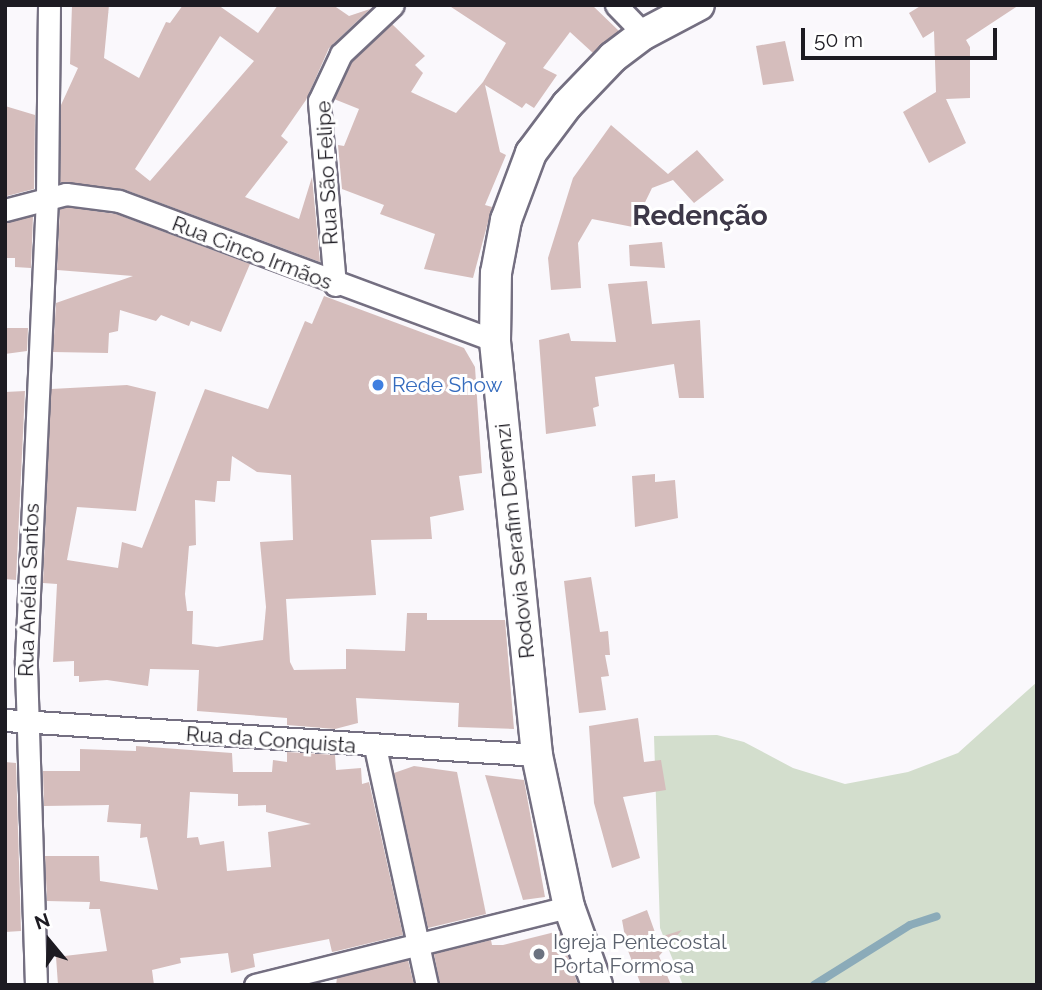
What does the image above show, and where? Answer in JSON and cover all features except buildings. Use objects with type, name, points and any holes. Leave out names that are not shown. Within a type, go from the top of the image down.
[{"type":"main road","name":"Rodovia Serafim Derenzi","points":[[597,985],[569,906],[537,755],[495,341],[496,274],[506,220],[531,153],[567,105],[644,34],[699,5]]},
{"type":"street","name":"Rua Anélia Santos","points":[[36,985],[27,721],[37,350],[47,196],[49,5]]},
{"type":"street","name":"Rua São Felipe","points":[[335,285],[319,102],[341,54],[393,5]]},
{"type":"street","points":[[616,5],[644,34]]},
{"type":"street","name":"Rua Cinco Irmãos","points":[[5,210],[47,196],[90,195],[119,201],[335,285],[495,341]]},
{"type":"street","name":"Rua da Conquista","points":[[5,720],[375,747],[537,755]]},
{"type":"street","points":[[375,747],[427,985]]},
{"type":"street","points":[[265,983],[569,906]]},
{"type":"green space","points":[[1037,682],[1037,985],[683,985],[660,928],[654,736],[717,735],[744,742],[793,768],[845,784],[908,772],[958,753]]},
{"type":"waterway","points":[[814,985],[910,925],[937,916]]},
{"type":"place","name":"Rede Show","points":[[378,385]]},
{"type":"place","name":"Igreja Pentecostal Porta Formosa","points":[[539,954]]},
{"type":"district","name":"Redenção","points":[[700,216]]}]
